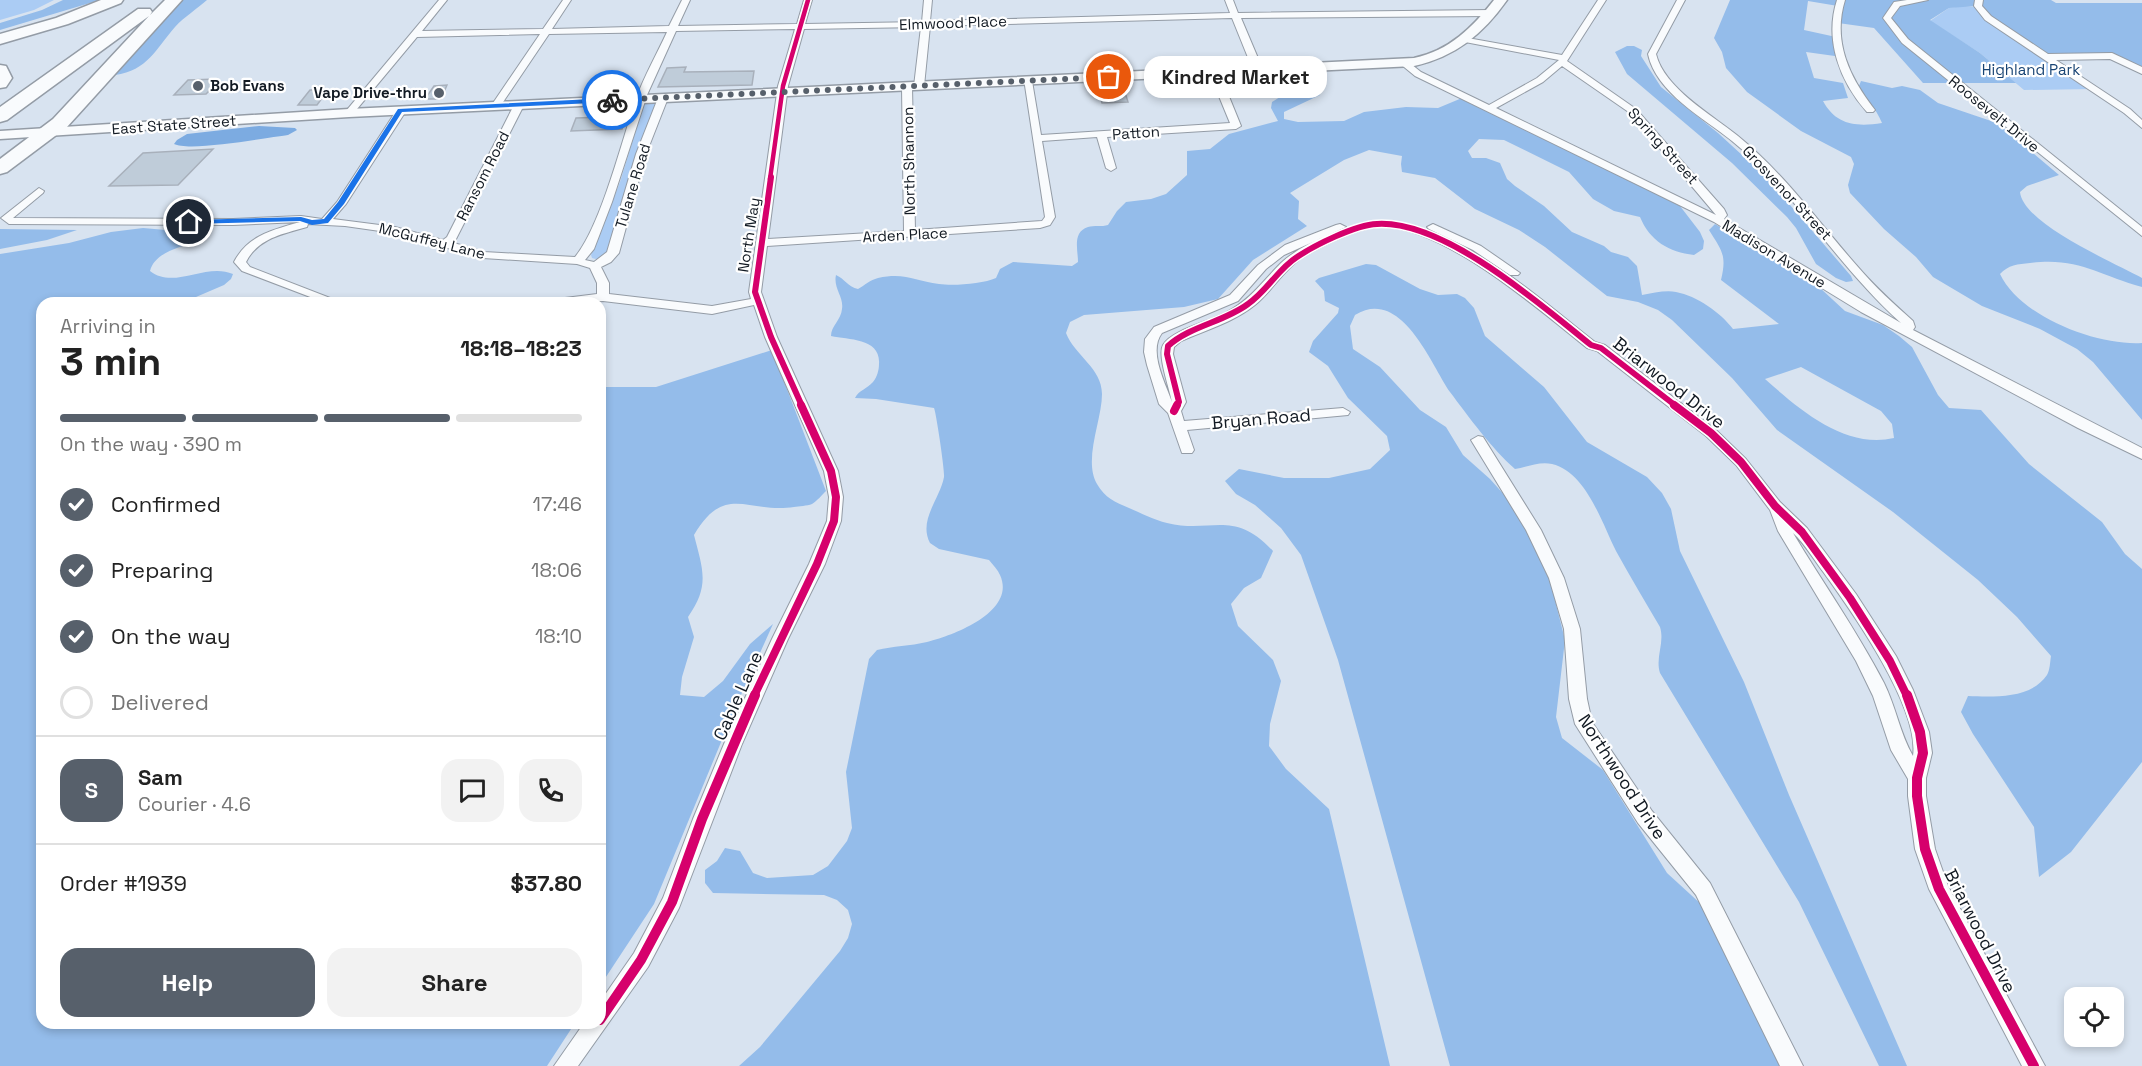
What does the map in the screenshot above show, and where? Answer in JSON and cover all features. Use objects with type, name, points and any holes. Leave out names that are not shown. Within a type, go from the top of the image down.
[{"type":"highway","points":[[0,39],[62,21],[115,0]]},
{"type":"highway","points":[[49,60],[136,0]]},
{"type":"highway","points":[[0,116],[161,0]]},
{"type":"highway","points":[[0,168],[55,128],[174,0]]},
{"type":"highway","points":[[0,70],[3,78],[0,83]]},
{"type":"highway","points":[[0,94],[20,81]]},
{"type":"main road","name":"East State Street","points":[[0,135],[55,128],[1403,62],[1440,56],[1465,39],[1501,0]]},
{"type":"main road","name":"East State Street","points":[[0,126],[55,128]]},
{"type":"street","points":[[348,113],[443,0]]},
{"type":"street","points":[[496,106],[567,0]]},
{"type":"street","name":"Tulane Road","points":[[578,261],[588,249],[607,202],[641,99],[686,0]]},
{"type":"street","name":"North May","points":[[790,376],[757,301],[756,283],[783,92],[808,0]]},
{"type":"street","name":"North Shannon","points":[[910,234],[913,86],[928,0]]},
{"type":"street","points":[[1229,0],[1258,70]]},
{"type":"street","points":[[1490,108],[1540,80],[1563,60],[1602,0]]},
{"type":"street","name":"Grosvenor Street","points":[[1681,0],[1652,54],[1654,63],[1682,98],[1761,161],[1869,286],[1909,324],[1908,330]]},
{"type":"street","points":[[1840,0],[1837,11],[1838,48],[1849,82],[1870,110]]},
{"type":"street","name":"Roosevelt Drive","points":[[1924,0],[1897,4],[1887,18],[1905,41],[2142,233]]},
{"type":"street","points":[[1978,3],[1988,18],[2127,111],[2142,125]]},
{"type":"street","name":"Elmwood Place","points":[[414,34],[1237,16],[1491,13]]},
{"type":"street","points":[[1465,39],[1563,60]]},
{"type":"street","points":[[2047,57],[2112,56],[2123,59],[2142,71]]},
{"type":"street","name":"Spring Street","points":[[1563,60],[1633,111],[1720,211],[1722,215],[1718,220]]},
{"type":"street","name":"Madison Avenue","points":[[1403,62],[1418,74],[1718,220],[1865,309],[2082,425],[2142,454]]},
{"type":"street","name":"Patton","points":[[1036,138],[1236,126],[1214,72]]},
{"type":"street","points":[[1027,81],[1036,138]]},
{"type":"street","name":"Tulane Road","points":[[595,266],[607,260],[613,253],[641,154],[663,98]]},
{"type":"street","name":"Ransom Road","points":[[444,245],[452,239],[519,105]]},
{"type":"street","points":[[326,221],[340,204],[400,111]]},
{"type":"street","points":[[2127,111],[2142,116]]},
{"type":"street","points":[[1101,135],[1112,168]]},
{"type":"street","name":"Arden Place","points":[[762,243],[1036,226],[1046,223],[1050,217],[1036,138]]},
{"type":"street","points":[[17,222],[6,218],[39,191]]},
{"type":"street","name":"Briarwood Drive","points":[[1187,450],[1174,411],[1166,404],[1150,352],[1151,339],[1158,330],[1234,298],[1263,267],[1292,245],[1374,216],[1420,222],[1478,248],[1562,310],[1600,342],[1601,348]]},
{"type":"street","name":"McGuffey Lane","points":[[0,222],[233,222],[301,219],[395,230],[483,255],[578,261],[595,266]]},
{"type":"street","points":[[312,222],[260,238],[244,253],[240,262],[246,269],[321,297]]},
{"type":"street","name":"Briarwood Drive","points":[[1174,411],[1179,402],[1167,354],[1168,346],[1177,338],[1242,308],[1257,298],[1280,270],[1298,256],[1375,224],[1410,229],[1437,239],[1473,258],[1591,345],[1601,348],[1711,434],[1741,462],[1775,506],[1802,532],[1850,598],[1895,671],[1905,690],[1920,732],[1923,753],[1917,778],[1917,796],[1925,849],[1939,889],[2034,1066]]},
{"type":"street","points":[[595,266],[603,284],[603,297]]},
{"type":"street","points":[[606,297],[699,310],[721,309],[757,301]]},
{"type":"street","name":"Cable Lane","points":[[606,1011],[641,960],[672,902],[702,819],[733,744],[780,639],[817,564],[834,521],[836,497],[831,471],[807,420],[790,376]]},
{"type":"street","name":"Bryan Road","points":[[1179,426],[1343,412]]},
{"type":"street","name":"Northwood Drive","points":[[1478,440],[1536,532],[1559,587],[1572,630],[1575,685],[1578,708],[1584,724],[1645,817],[1703,889],[1792,1066]]},
{"type":"street","name":"Briarwood Drive","points":[[1775,506],[1788,536],[1862,657],[1882,696],[1900,750],[1917,778]]},
{"type":"street","name":"Cable Lane","points":[[565,1066],[593,1029]]},
{"type":"green space","points":[[0,0],[54,0],[34,10],[0,20]]},
{"type":"green space","name":"Highland Park","points":[[1975,7],[2093,89],[2024,90],[1980,53],[1930,21],[1949,8]]},
{"type":"green space","points":[[644,104],[656,104],[611,251],[600,259],[595,259],[591,255],[620,182]]},
{"type":"shaded area","points":[[63,0],[100,0],[0,30],[0,23],[42,10]]},
{"type":"shaded area","points":[[183,0],[207,0],[179,23],[143,64],[115,75],[136,45]]},
{"type":"shaded area","points":[[1730,0],[2051,0],[2056,3],[2142,3],[2142,72],[2123,59],[2047,57],[1977,6],[1949,8],[1930,20],[1980,53],[2016,83],[1923,83],[1874,28],[1838,23],[1838,6],[1808,1],[1804,30],[1836,37],[1842,57],[1806,52],[1814,78],[1843,83],[1848,98],[1823,101],[1828,109],[1841,120],[1864,125],[1882,123],[1859,86],[1861,81],[1892,88],[1902,86],[1920,90],[1938,103],[1997,123],[2059,175],[2027,186],[2020,192],[2025,204],[2053,229],[2092,253],[2142,278],[2142,287],[2088,268],[2062,263],[2017,265],[2000,274],[2010,289],[2024,303],[2042,316],[2062,326],[2104,340],[2142,343],[2142,420],[2093,362],[2077,349],[2040,329],[1982,306],[1933,277],[1916,257],[1884,229],[1850,193],[1848,185],[1854,164],[1851,157],[1801,131],[1747,92],[1726,68],[1722,52],[1714,38]]},
{"type":"shaded area","points":[[1627,46],[1634,46],[1642,50],[1641,56],[1661,87],[1718,133],[1766,177],[1853,281],[1846,282],[1836,278],[1816,264],[1796,228],[1787,217],[1732,163],[1627,74],[1615,52]]},
{"type":"shaded area","points":[[1312,91],[1319,92],[1320,95],[1284,112],[1284,119],[1298,122],[1344,121],[1364,112],[1406,107],[1438,108],[1462,98],[1680,206],[1704,241],[1703,249],[1694,255],[1676,251],[1661,244],[1649,233],[1640,217],[1614,211],[1593,199],[1569,172],[1504,140],[1479,139],[1468,151],[1472,158],[1486,158],[1500,163],[1507,179],[1544,206],[1572,232],[1604,246],[1611,252],[1628,257],[1637,266],[1642,295],[1668,291],[1684,294],[1708,306],[1733,329],[1779,324],[1721,280],[1722,253],[1709,230],[1715,224],[1819,287],[1845,311],[1883,325],[1899,336],[1912,347],[1938,395],[1949,408],[1981,410],[2029,464],[2102,522],[2125,554],[2142,569],[2142,762],[2071,852],[2039,877],[2034,827],[1961,712],[1968,696],[2011,695],[2031,689],[2047,675],[2051,656],[2017,617],[1978,580],[1893,512],[1777,430],[1732,378],[1672,320],[1658,310],[1638,302],[1607,296],[1545,247],[1519,230],[1475,209],[1435,178],[1402,172],[1402,156],[1369,150],[1344,160],[1290,193],[1299,201],[1298,219],[1307,226],[1253,260],[1218,299],[1184,307],[1084,315],[1070,322],[1066,333],[1075,349],[1093,369],[1101,385],[1101,404],[1092,463],[1093,474],[1103,493],[1119,504],[1167,523],[1183,526],[1234,526],[1246,530],[1273,551],[1261,578],[1244,588],[1231,604],[1238,626],[1273,660],[1281,681],[1270,724],[1269,746],[1286,769],[1329,809],[1390,1066],[739,1066],[760,1047],[840,951],[848,938],[852,924],[848,910],[837,900],[824,895],[713,893],[705,883],[705,870],[717,861],[725,848],[740,851],[753,873],[767,878],[813,875],[828,866],[847,841],[852,828],[846,772],[869,659],[877,650],[927,642],[966,628],[991,611],[999,600],[1003,588],[999,573],[989,560],[939,549],[930,543],[927,534],[928,518],[944,477],[934,408],[855,398],[876,378],[879,366],[878,355],[875,349],[862,342],[831,336],[842,309],[835,280],[836,275],[858,289],[872,280],[887,276],[903,276],[945,285],[984,282],[996,278],[1000,269],[1013,262],[1072,266],[1078,262],[1077,242],[1083,229],[1090,226],[1108,225],[1126,202],[1151,199],[1166,194],[1187,175],[1187,151],[1210,149],[1229,134],[1278,121],[1271,108],[1272,102],[1280,97]],"holes":[[[1801,367],[1881,411],[1892,424],[1894,438],[1876,440],[1858,438],[1824,424],[1808,414],[1765,379]]]},
{"type":"shaded area","points":[[259,126],[297,130],[288,135],[228,144],[183,146],[174,144],[187,134]]},
{"type":"shaded area","points":[[143,228],[200,233],[205,235],[200,240],[164,254],[153,264],[150,271],[169,278],[212,271],[233,274],[224,285],[196,297],[36,297],[36,1029],[571,1029],[547,1066],[0,1066],[0,254],[69,243],[111,232]]},
{"type":"shaded area","points":[[0,229],[77,230],[47,240],[0,249]]},
{"type":"shaded area","points":[[1366,264],[1376,265],[1420,289],[1438,295],[1457,294],[1465,298],[1474,308],[1485,336],[1544,387],[1587,442],[1647,477],[1662,493],[1671,509],[1680,551],[1744,682],[1789,795],[1907,1066],[1879,1066],[1799,902],[1660,673],[1660,627],[1616,551],[1599,513],[1584,488],[1564,469],[1552,464],[1538,464],[1515,469],[1472,422],[1450,392],[1413,332],[1400,319],[1387,311],[1372,309],[1355,315],[1350,326],[1353,349],[1380,367],[1420,410],[1446,427],[1463,455],[1490,479],[1516,508],[1545,560],[1565,640],[1556,717],[1562,738],[1603,770],[1667,873],[1702,905],[1783,1066],[1450,1066],[1338,660],[1301,555],[1281,528],[1255,505],[1236,494],[1225,481],[1239,469],[1284,478],[1329,478],[1370,469],[1390,450],[1387,436],[1348,398],[1328,366],[1309,352],[1313,341],[1338,313],[1339,308],[1325,301],[1324,291],[1315,281]]},
{"type":"shaded area","points":[[772,350],[826,491],[814,503],[805,506],[778,508],[727,505],[716,509],[705,519],[694,535],[703,578],[699,596],[688,617],[694,637],[682,677],[680,695],[704,697],[723,681],[750,644],[773,624],[736,706],[654,904],[606,977],[606,387],[656,387]]},
{"type":"building","points":[[686,67],[684,72],[754,71],[752,85],[658,87],[667,68]]},
{"type":"building","name":"Bob Evans","points":[[216,79],[212,83],[217,83],[206,94],[174,95],[188,80]]},
{"type":"building","name":"Vape Drive-thru","points":[[447,85],[441,99],[425,99],[434,86]]},
{"type":"building","points":[[1123,86],[1128,102],[1102,103],[1097,87]]},
{"type":"building","points":[[310,90],[328,90],[317,105],[298,105]]},
{"type":"building","points":[[628,111],[622,129],[571,131],[576,118],[605,117],[606,112]]},
{"type":"building","points":[[213,149],[178,185],[109,186],[143,153]]},
{"type":"cycle path","points":[[606,1011],[641,960],[672,902],[702,819],[733,744],[780,639],[817,564],[834,521],[836,497],[831,471],[771,337],[755,292],[783,86],[808,0]]},
{"type":"cycle path","points":[[1174,411],[1179,402],[1167,354],[1168,346],[1177,338],[1240,310],[1263,291],[1296,257],[1347,233],[1376,224],[1401,226],[1429,235],[1458,249],[1489,268],[1591,345],[1601,348],[1711,433],[1741,462],[1775,506],[1802,532],[1850,598],[1890,661],[1905,690],[1920,732],[1923,753],[1917,778],[1917,796],[1925,849],[1939,889],[2034,1066]]},
{"type":"way so far","points":[[612,100],[1109,77]]},
{"type":"place","name":"Kindred Market","points":[[1109,77]]},
{"type":"place","name":"Bob Evans","points":[[198,86]]},
{"type":"place","name":"Vape Drive-thru","points":[[439,93]]},
{"type":"route","points":[[189,222],[301,219],[312,222],[326,221],[340,204],[400,111],[612,100]]}]
